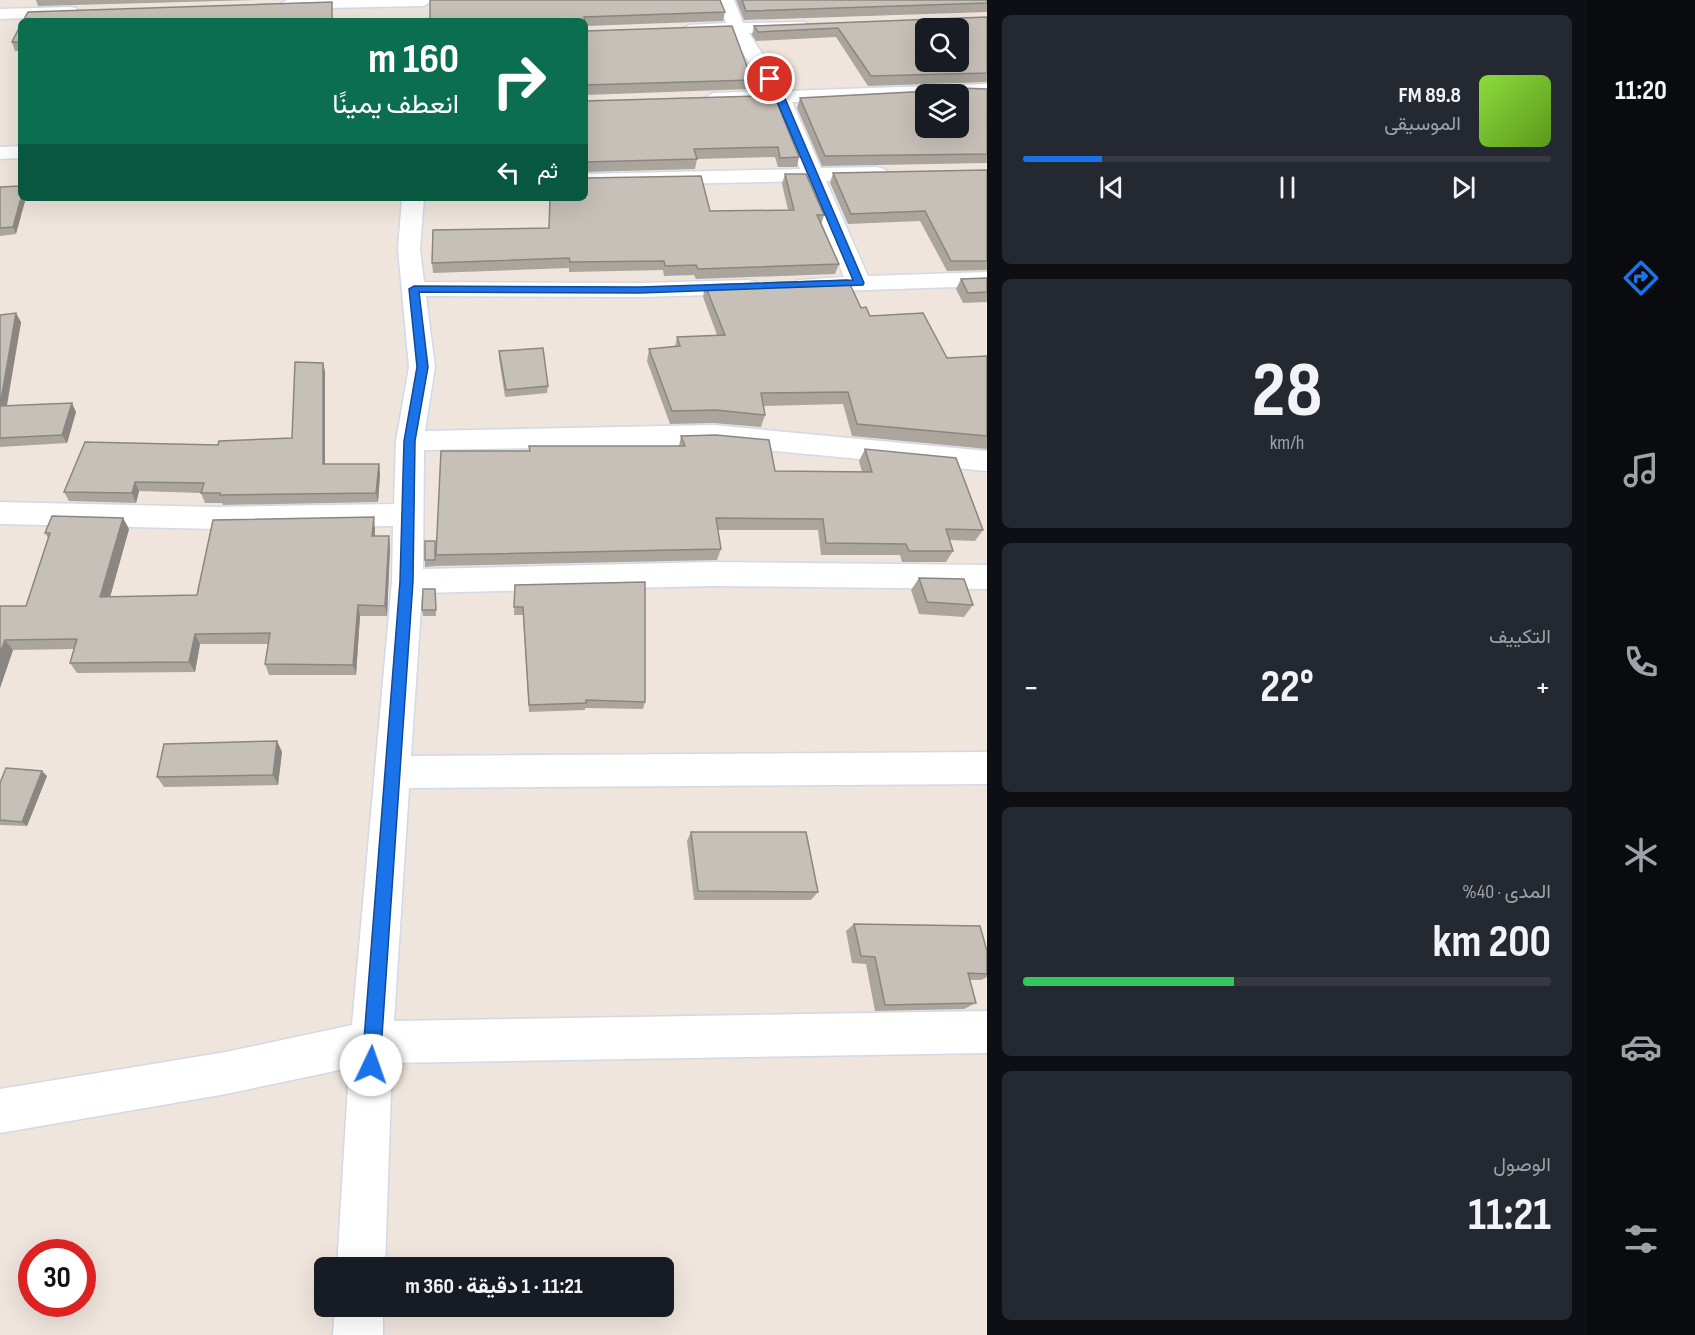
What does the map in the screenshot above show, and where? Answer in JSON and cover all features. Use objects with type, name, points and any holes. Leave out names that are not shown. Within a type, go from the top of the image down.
[{"type":"street","points":[[277,10],[424,0],[418,18]]},
{"type":"street","points":[[726,0],[736,29],[780,96],[859,283]]},
{"type":"street","points":[[0,32],[6,14],[91,12]]},
{"type":"street","points":[[667,31],[820,26]]},
{"type":"street","points":[[688,99],[987,90]]},
{"type":"street","points":[[0,153],[18,152]]},
{"type":"street","points":[[588,180],[894,173]]},
{"type":"street","points":[[362,1257],[372,1042],[394,772],[406,581],[410,441],[422,367],[409,249],[414,201]]},
{"type":"street","points":[[414,289],[640,290],[987,279]]},
{"type":"street","points":[[410,441],[713,435],[987,461]]},
{"type":"street","points":[[0,513],[217,518],[407,515]]},
{"type":"street","points":[[406,581],[711,574],[987,577]]},
{"type":"street","points":[[394,772],[987,768]]},
{"type":"street","points":[[0,1111],[226,1073],[372,1042],[987,1032]]},
{"type":"street","points":[[358,1335],[359,1317]]},
{"type":"building","points":[[430,0],[720,0],[725,12],[584,18],[430,18]]},
{"type":"building","points":[[742,0],[987,0],[987,3],[746,11]]},
{"type":"building","points":[[332,2],[332,18],[25,18],[28,12]]},
{"type":"building","points":[[987,17],[987,73],[871,76],[838,28],[758,32],[754,26],[915,20],[915,72],[969,72],[969,18],[961,18]]},
{"type":"building","points":[[732,26],[752,80],[588,85],[588,31]]},
{"type":"building","points":[[18,30],[18,42],[12,42]]},
{"type":"building","points":[[969,88],[987,89],[987,154],[825,156],[800,98],[915,92],[915,138],[969,138]]},
{"type":"building","points":[[758,96],[760,101],[776,100],[799,157],[780,158],[778,147],[694,149],[697,159],[588,162],[588,101]]},
{"type":"building","points":[[987,170],[987,261],[951,261],[925,211],[851,214],[833,173]]},
{"type":"building","points":[[785,174],[806,174],[824,215],[817,215],[839,264],[698,269],[696,265],[665,266],[664,261],[570,262],[569,258],[432,263],[433,230],[549,228],[550,201],[588,201],[588,178],[701,176],[710,211],[794,210]]},
{"type":"building","points":[[18,186],[18,201],[20,201],[13,227],[0,228],[0,187]]},
{"type":"building","points":[[987,278],[987,292],[968,293],[961,279]]},
{"type":"building","points":[[848,280],[861,308],[866,307],[870,316],[923,313],[947,358],[987,356],[987,436],[857,424],[848,392],[761,393],[765,415],[716,410],[672,411],[649,349],[680,346],[677,337],[725,335],[705,285]]},
{"type":"building","points":[[16,313],[0,406],[0,315]]},
{"type":"building","points":[[543,348],[548,386],[506,390],[499,351]]},
{"type":"building","points":[[295,362],[323,363],[323,464],[379,464],[376,493],[220,495],[220,493],[201,493],[204,483],[135,482],[132,493],[64,492],[85,442],[218,445],[219,441],[292,438]]},
{"type":"building","points":[[72,403],[62,435],[0,438],[0,406]]},
{"type":"building","points":[[716,435],[769,440],[775,471],[872,472],[865,449],[956,458],[983,530],[946,529],[953,551],[909,551],[906,544],[826,543],[823,519],[716,518],[721,549],[436,555],[441,451],[530,451],[529,446],[685,446],[681,436]]},
{"type":"building","points":[[52,516],[123,518],[100,597],[197,595],[213,520],[374,517],[372,536],[389,536],[385,606],[358,605],[353,665],[265,664],[270,633],[195,634],[189,662],[70,663],[77,639],[5,640],[0,653],[0,606],[26,606],[50,533],[45,533]]},
{"type":"building","points":[[425,541],[435,541],[435,560],[425,560]]},
{"type":"building","points":[[919,578],[964,579],[973,605],[927,602]]},
{"type":"building","points":[[645,582],[645,702],[586,700],[586,703],[529,705],[523,607],[514,607],[515,585]]},
{"type":"building","points":[[423,589],[435,589],[436,610],[422,610]]},
{"type":"building","points":[[277,741],[273,775],[157,777],[164,744]]},
{"type":"building","points":[[6,768],[42,771],[22,822],[0,820],[0,783]]},
{"type":"building","points":[[691,832],[806,832],[818,892],[698,891]]},
{"type":"building","points":[[854,924],[980,926],[987,951],[987,974],[968,973],[976,1003],[885,1005],[875,957],[861,956]]},
{"type":"route","points":[[371,1065],[384,873],[394,772],[406,581],[410,441],[422,367],[414,289],[640,290],[859,283],[780,96],[770,79]]}]
